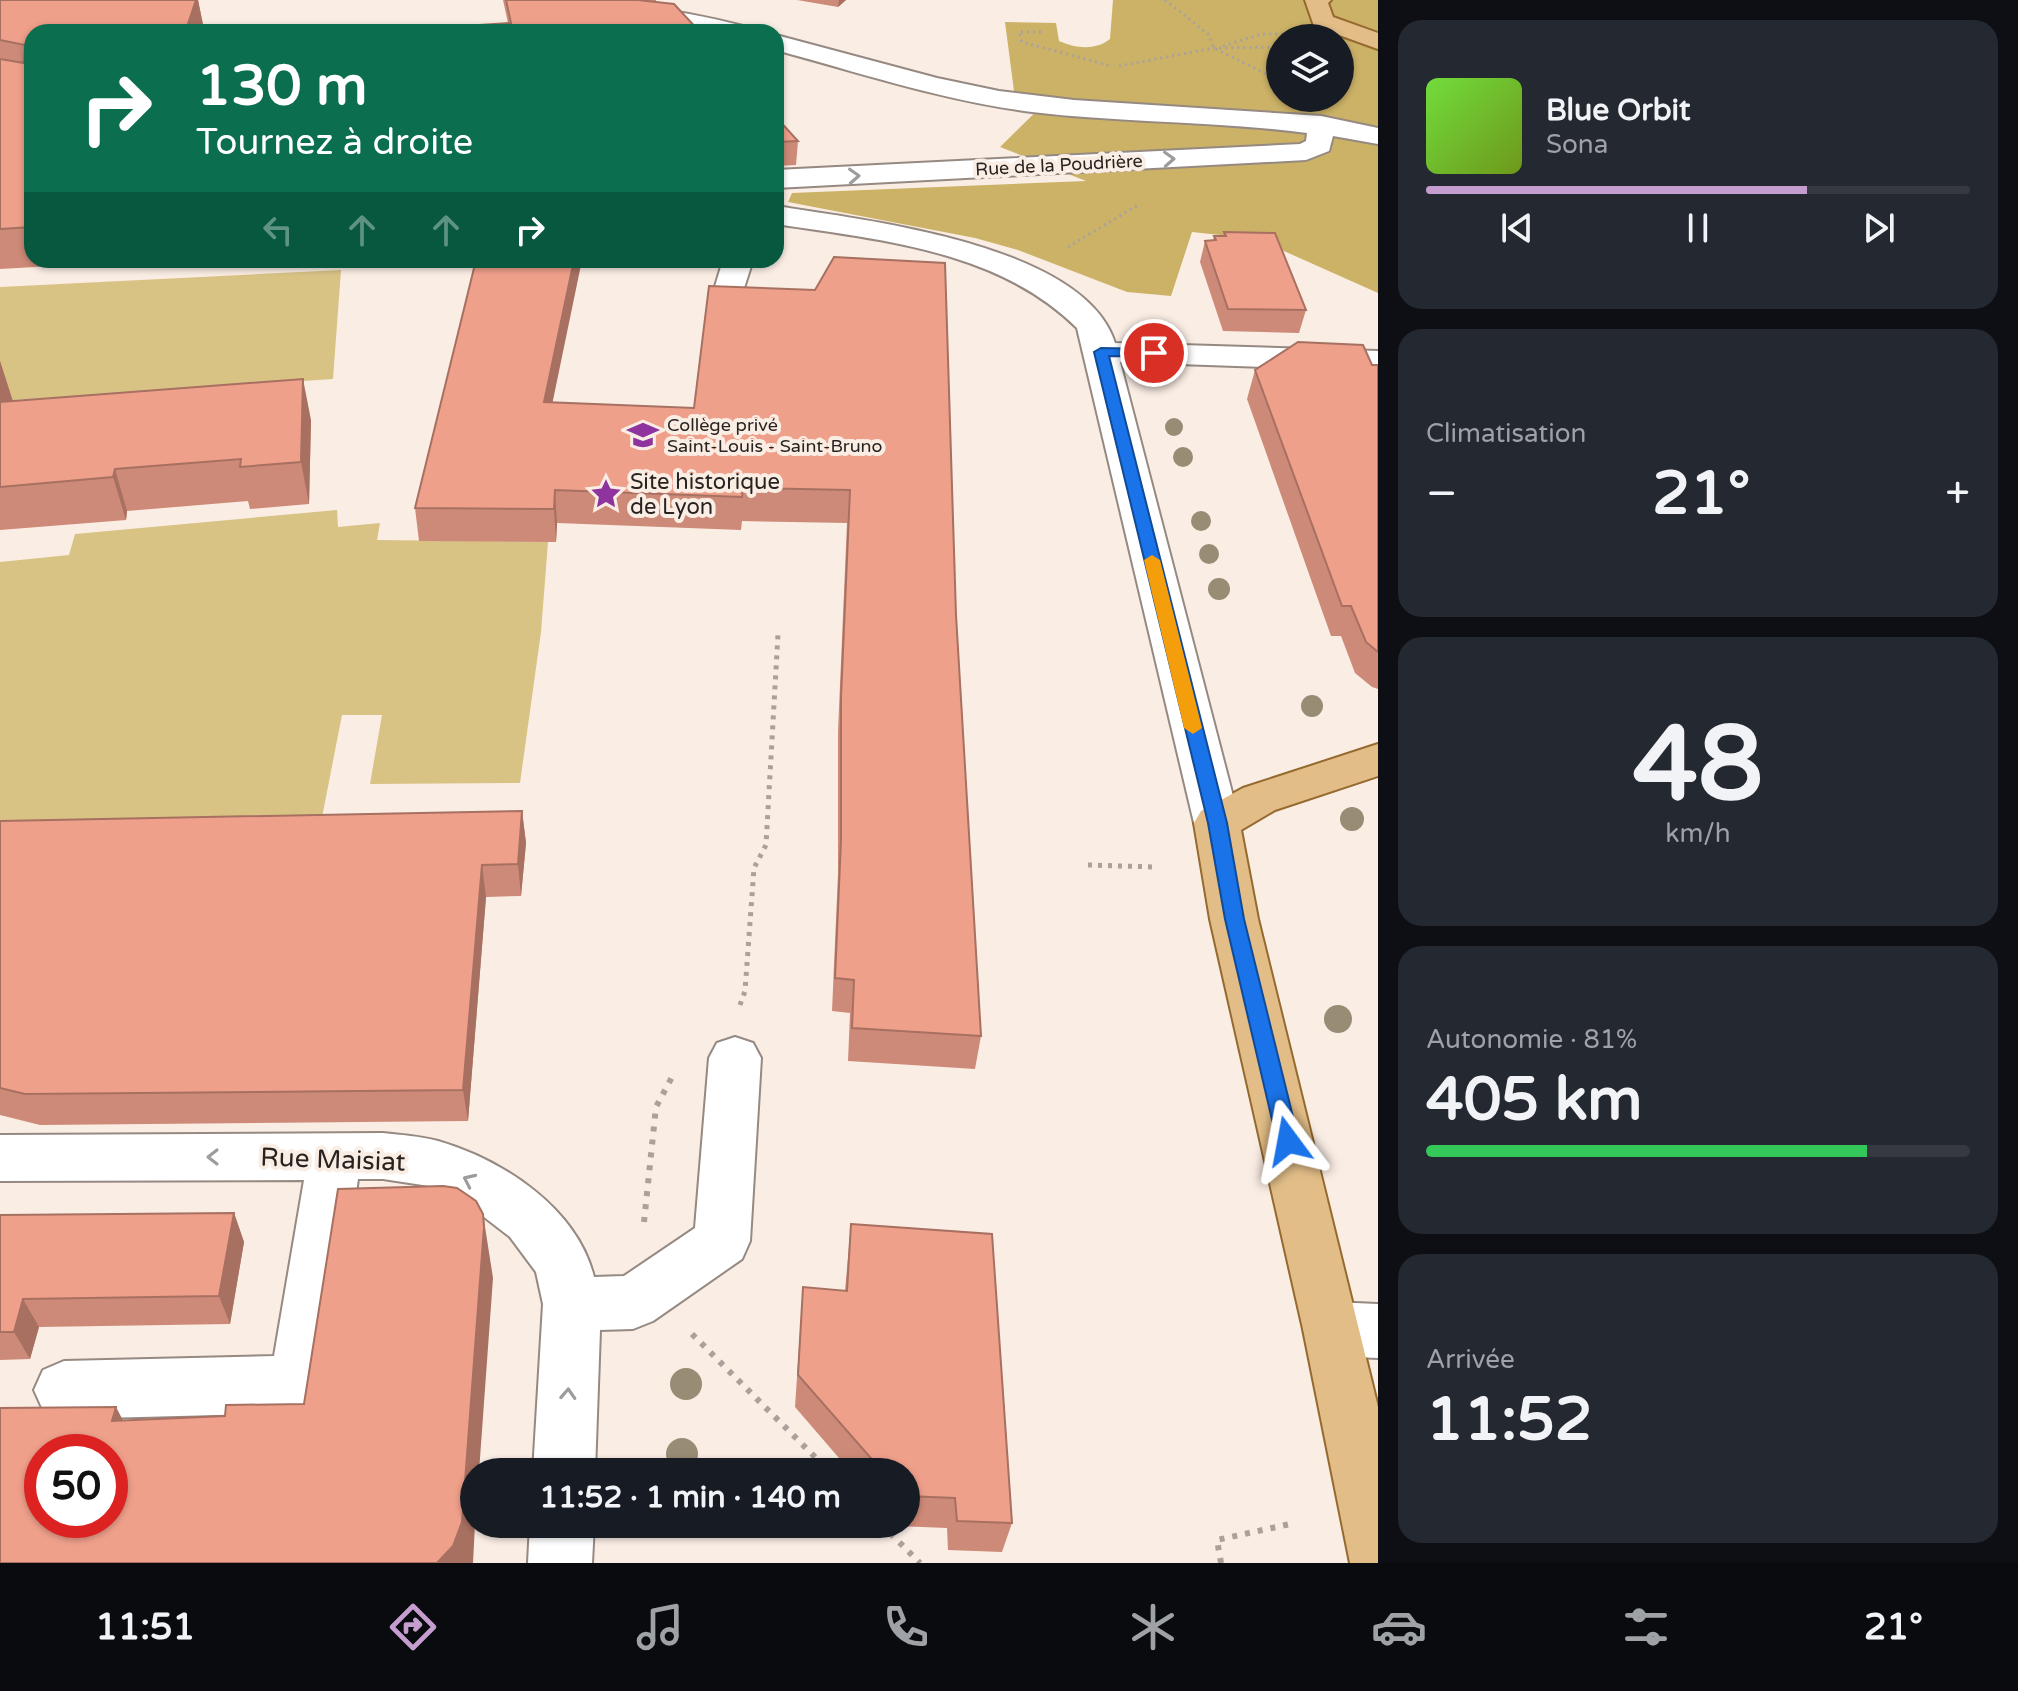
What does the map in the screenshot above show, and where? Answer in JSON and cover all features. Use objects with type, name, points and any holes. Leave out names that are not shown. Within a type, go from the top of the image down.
[{"type":"main road","points":[[1319,0],[1316,2],[1323,21],[1378,42]]},
{"type":"main road","points":[[1378,759],[1321,781],[1259,799],[1217,823],[1234,919],[1355,1330],[1378,1554]]},
{"type":"street","points":[[531,0],[686,18],[708,24]]},
{"type":"street","points":[[784,44],[987,97],[1035,104],[1321,124],[1378,136]]},
{"type":"street","name":"Rue de la Poudrière","points":[[784,179],[1306,152],[1319,145],[1321,124]]},
{"type":"street","points":[[784,216],[938,245],[1007,266],[1043,283],[1071,303],[1092,326],[1217,823]]},
{"type":"street","points":[[726,303],[736,268]]},
{"type":"street","points":[[1101,352],[1378,361]]},
{"type":"street","points":[[572,1304],[633,1302],[722,1241],[736,1039]]},
{"type":"street","points":[[64,1390],[299,1384],[335,1156]]},
{"type":"street","name":"Rue Maisiat","points":[[0,1158],[383,1156],[436,1164],[490,1190],[530,1220],[562,1262],[572,1304],[565,1458]]},
{"type":"street","points":[[560,1563],[561,1538]]},
{"type":"path","points":[[1165,0],[1208,34],[1214,48],[1266,73]]},
{"type":"path","points":[[1041,32],[1019,32],[1022,42],[1116,67]]},
{"type":"path","points":[[1214,48],[1266,35]]},
{"type":"path","points":[[1214,48],[1266,47]]},
{"type":"path","points":[[736,1039],[745,991],[754,868],[766,845],[778,634]]},
{"type":"path","points":[[1088,865],[1156,867]]},
{"type":"path","points":[[673,1075],[656,1107],[643,1232],[649,1290],[816,1458]]},
{"type":"path","points":[[1221,1563],[1217,1540],[1290,1524]]},
{"type":"path","points":[[895,1538],[920,1563]]},
{"type":"shaded area","points":[[1113,0],[1378,0],[1378,293],[1257,239],[1192,232],[1171,296],[1127,292],[1018,250],[975,238],[788,202],[792,193],[1086,181],[1000,147],[1051,97],[1014,91],[1005,22],[1056,23],[1059,41],[1078,47],[1104,43],[1110,39]]},
{"type":"shaded area","points":[[341,270],[333,379],[0,401],[0,287]]},
{"type":"shaded area","points":[[337,510],[338,527],[380,523],[377,540],[548,542],[541,632],[520,783],[370,784],[382,715],[342,715],[316,848],[0,854],[0,562],[69,555],[75,534]]},
{"type":"building","points":[[0,0],[196,0],[188,24],[24,24],[24,45],[0,40]]},
{"type":"building","points":[[506,0],[638,0],[674,4],[693,24],[496,24],[511,23]]},
{"type":"building","points":[[0,59],[24,63],[24,228],[0,229]]},
{"type":"building","points":[[784,126],[798,141],[784,142]]},
{"type":"building","points":[[1224,232],[1275,233],[1306,310],[1228,309],[1205,241],[1216,240],[1214,236],[1226,236]]},
{"type":"building","points":[[834,257],[945,263],[956,615],[981,1036],[852,1028],[854,980],[835,978],[841,840],[841,697],[850,490],[743,488],[742,497],[555,490],[554,509],[415,508],[474,268],[572,268],[544,402],[694,408],[709,286],[815,290]]},
{"type":"building","points":[[1298,342],[1363,345],[1372,365],[1378,365],[1378,652],[1366,642],[1351,606],[1342,606],[1255,370]]},
{"type":"building","points":[[303,379],[301,462],[240,467],[241,459],[115,469],[113,477],[0,487],[0,402]]},
{"type":"building","points":[[522,811],[518,864],[482,865],[463,1090],[25,1094],[0,1088],[0,821]]},
{"type":"building","points":[[443,1186],[457,1188],[476,1201],[483,1214],[484,1227],[467,1458],[460,1458],[460,1527],[453,1546],[437,1563],[0,1563],[0,1408],[116,1407],[112,1421],[225,1416],[226,1405],[304,1404],[338,1189]]},
{"type":"building","points":[[234,1213],[219,1296],[23,1299],[14,1332],[0,1332],[0,1215]]},
{"type":"building","points":[[851,1224],[992,1234],[1012,1523],[957,1521],[955,1498],[920,1497],[920,1458],[871,1458],[798,1375],[803,1287],[847,1291]]},
{"type":"slow traffic","points":[[1152,560],[1193,728]]},
{"type":"place","name":"Collège privé Saint-Louis - Saint-Bruno","points":[[643,435]]},
{"type":"place","name":"Site historique de Lyon","points":[[606,494]]},
{"type":"route","points":[[1154,353],[1101,352],[1217,823],[1234,919],[1288,1141]]}]
